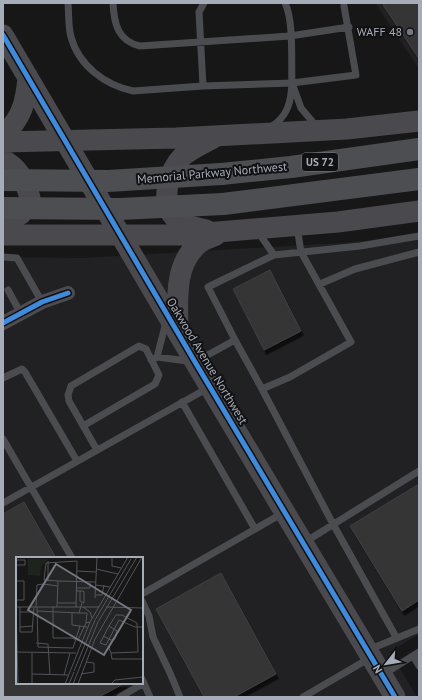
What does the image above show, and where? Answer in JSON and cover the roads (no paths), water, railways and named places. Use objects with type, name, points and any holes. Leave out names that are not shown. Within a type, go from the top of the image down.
[{"type":"highway","name":"Memorial Parkway Northwest","points":[[3,180],[108,181],[221,174],[419,149]]},
{"type":"highway","points":[[3,208],[120,209],[223,204],[419,179]]},
{"type":"main road","name":"Oakwood Avenue Northwest","points":[[3,35],[178,334],[395,697]]},
{"type":"main road","points":[[3,135],[19,118],[26,100],[28,77]]},
{"type":"main road","points":[[3,142],[66,141],[320,130],[419,121]]},
{"type":"main road","points":[[218,135],[183,156],[166,187],[166,198],[174,217],[188,226],[220,232]]},
{"type":"main road","points":[[3,160],[13,164],[26,184],[30,198],[21,214],[3,222]]},
{"type":"main road","points":[[3,235],[182,235],[297,226],[419,211]]},
{"type":"main road","points":[[178,334],[178,287],[183,267],[188,256],[198,244],[220,232]]},
{"type":"street","points":[[3,323],[42,302],[68,293]]},
{"type":"lane","points":[[68,3],[71,37],[76,49],[90,70],[101,79],[124,89],[133,91],[203,86],[292,83],[356,75],[345,4]]},
{"type":"lane","points":[[113,3],[118,30],[126,40],[132,44],[148,46],[200,41],[290,36],[349,27]]},
{"type":"lane","points":[[203,86],[199,12],[204,3]]},
{"type":"lane","points":[[263,132],[284,116],[290,104],[292,83],[290,36],[291,22],[285,3]]},
{"type":"lane","points":[[292,83],[301,108],[320,130]]},
{"type":"lane","points":[[262,389],[290,377],[351,342],[301,252],[297,226]]},
{"type":"lane","points":[[257,230],[274,255]]},
{"type":"lane","points":[[396,637],[333,524],[208,287],[274,255],[360,246],[419,236]]},
{"type":"lane","points":[[320,284],[355,269],[419,252]]},
{"type":"lane","points":[[3,257],[17,258],[42,302]]},
{"type":"lane","points":[[8,290],[21,314]]},
{"type":"lane","points":[[154,358],[168,316]]},
{"type":"lane","points":[[154,358],[195,362],[235,340]]},
{"type":"lane","points":[[83,426],[155,384],[159,375],[154,358],[146,349],[139,346],[71,386],[68,395],[69,401],[83,426],[97,450]]},
{"type":"lane","points":[[3,378],[17,370],[22,369],[25,372],[77,461]]},
{"type":"lane","points":[[3,503],[210,387]]},
{"type":"lane","points":[[182,402],[255,530]]},
{"type":"lane","points":[[3,439],[71,557]]},
{"type":"lane","points":[[303,543],[419,471]]},
{"type":"lane","points":[[143,593],[285,512]]},
{"type":"lane","points":[[143,603],[149,616],[153,637],[180,697]]},
{"type":"lane","points":[[374,661],[396,637],[419,629]]},
{"type":"lane","points":[[303,697],[374,661],[416,654],[419,666]]},
{"type":"lane","points":[[143,681],[150,697]]},
{"type":"lane","points":[[120,697],[139,684]]},
{"type":"place","name":"WAFF 48","points":[[410,32]]}]
